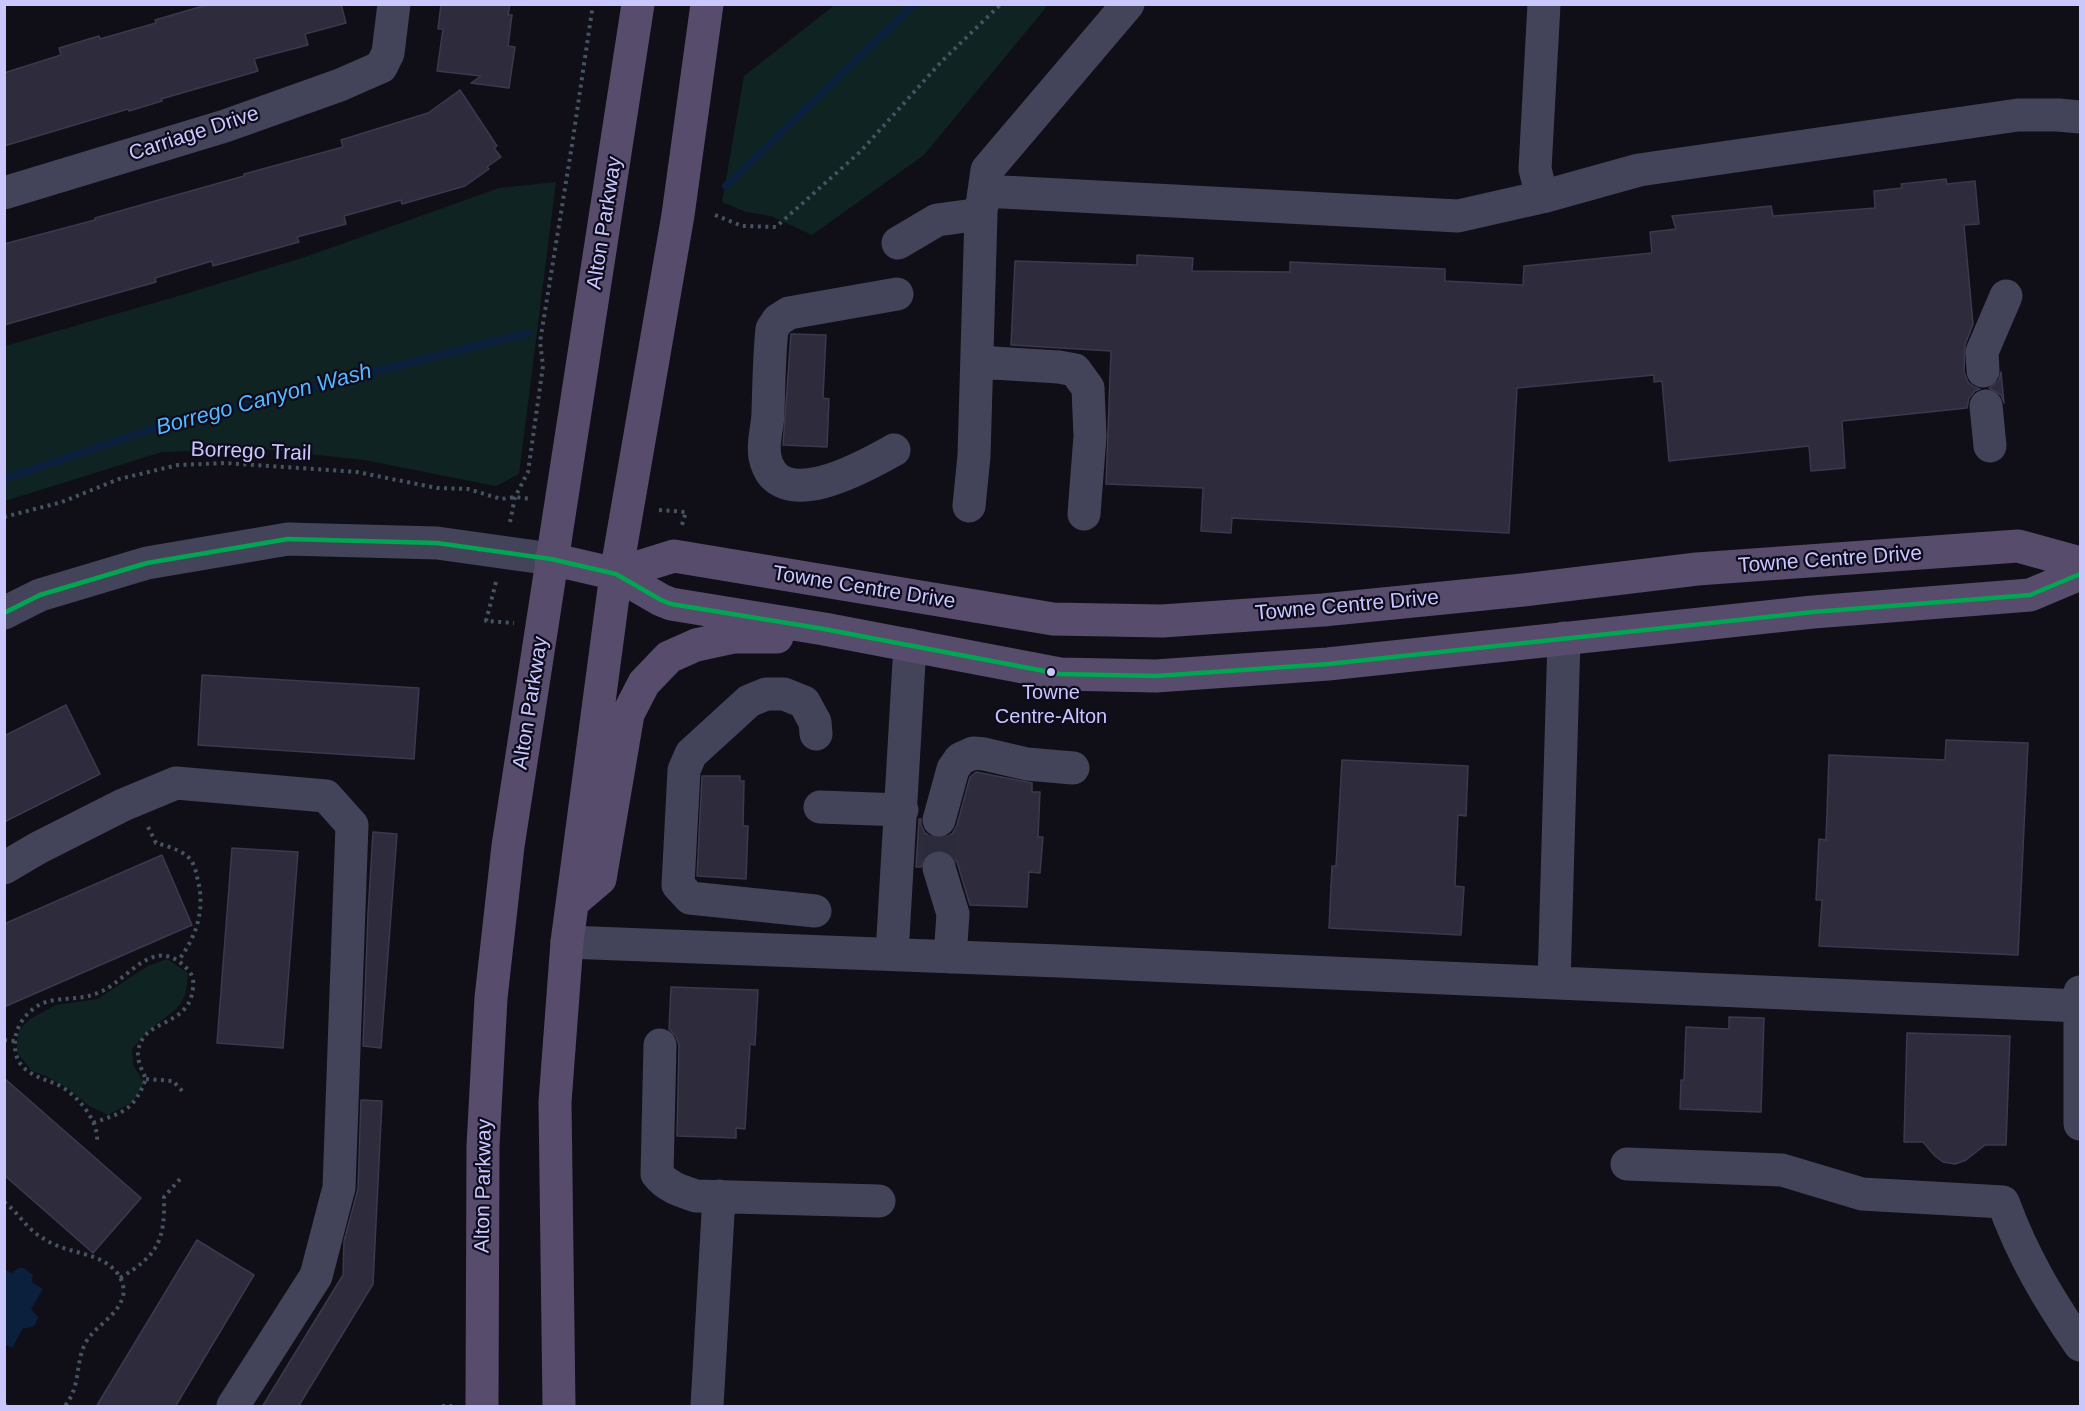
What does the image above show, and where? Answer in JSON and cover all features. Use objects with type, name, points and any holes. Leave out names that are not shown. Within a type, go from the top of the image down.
[{"type":"main road","name":"Alton Parkway","points":[[482,1407],[483,1146],[491,998],[508,846],[638,4]]},
{"type":"main road","points":[[559,1407],[555,1102],[567,942],[616,574],[678,215],[707,4]]},
{"type":"main road","name":"Towne Centre Drive","points":[[616,574],[674,556],[1053,619],[1162,621],[1323,610],[1551,588],[1697,569],[2018,546],[2080,563]]},
{"type":"main road","points":[[551,559],[616,574],[671,604],[824,629],[1060,674],[1156,676],[1328,664],[1813,612],[2030,596],[2080,574]]},
{"type":"main road","points":[[573,902],[600,879],[628,714],[644,683],[669,657],[696,645],[733,637],[784,637],[824,629]]},
{"type":"street","name":"Carriage Drive","points":[[4,193],[225,126],[340,85],[381,67],[388,53],[394,4]]},
{"type":"street","points":[[969,506],[975,456],[983,202],[987,170],[1128,4]]},
{"type":"street","points":[[1542,197],[1535,169],[1544,4]]},
{"type":"street","points":[[898,243],[938,220],[983,202],[1458,216],[1542,197],[1650,168],[2018,115],[2080,117]]},
{"type":"street","points":[[894,450],[871,464],[823,482],[798,487],[786,484],[772,476],[765,459],[764,442],[768,418],[772,329],[778,320],[789,313],[897,294]]},
{"type":"street","points":[[1983,371],[1982,352],[2006,296]]},
{"type":"street","points":[[977,362],[1075,370],[1088,388],[1090,436],[1084,514]]},
{"type":"street","points":[[1986,406],[1990,446]]},
{"type":"street","points":[[4,613],[40,595],[147,563],[288,539],[437,543],[551,559]]},
{"type":"street","points":[[1554,984],[1564,638]]},
{"type":"street","points":[[892,954],[910,645]]},
{"type":"street","points":[[815,911],[690,898],[678,885],[684,770],[691,754],[749,701],[766,694],[784,694],[804,702],[815,722],[816,734]]},
{"type":"street","points":[[939,820],[953,769],[960,759],[973,753],[1027,764],[1073,768]]},
{"type":"street","points":[[4,868],[38,848],[135,800],[176,783],[326,796],[352,825],[339,1188],[316,1276],[233,1407]]},
{"type":"street","points":[[820,807],[902,810]]},
{"type":"street","points":[[939,868],[952,914],[950,957]]},
{"type":"street","points":[[567,942],[2080,1006]]},
{"type":"street","points":[[2080,992],[2080,1125]]},
{"type":"street","points":[[660,1045],[657,1174],[663,1182],[677,1190],[696,1196],[879,1201]]},
{"type":"street","points":[[1627,1164],[1782,1170],[1862,1194],[2003,1202],[2018,1241],[2052,1304],[2080,1345]]},
{"type":"street","points":[[707,1407],[719,1196]]},
{"type":"path","name":"Borrego Trail","points":[[4,517],[62,502],[118,479],[178,465],[226,463],[357,472],[437,488],[468,489],[501,499],[516,497],[528,472],[543,366],[540,342],[593,4]]},
{"type":"path","points":[[715,215],[742,226],[776,227],[861,151],[941,62],[1001,4]]},
{"type":"path","points":[[135,800],[156,843],[171,848],[190,859],[195,867],[200,887],[199,922],[187,950],[178,962]]},
{"type":"path","points":[[93,1123],[120,1114],[138,1098],[146,1079],[137,1055],[141,1044],[147,1034],[178,1017],[192,999],[194,981],[190,972],[178,962],[155,956],[139,963],[100,992],[71,1000],[54,1000],[41,1004],[25,1016],[19,1025],[15,1041],[16,1057],[32,1075],[56,1084],[81,1105],[93,1123],[98,1136],[97,1141]]},
{"type":"path","points":[[4,1040],[15,1041]]},
{"type":"path","points":[[146,1079],[173,1081],[185,1094]]},
{"type":"path","points":[[120,1278],[140,1266],[158,1245],[163,1231],[164,1197],[180,1179]]},
{"type":"path","points":[[4,1202],[38,1235],[60,1247],[97,1257],[111,1265],[120,1278],[124,1295],[111,1317],[87,1340],[79,1360],[73,1396],[65,1407]]},
{"type":"green space","points":[[836,4],[1048,5],[924,155],[812,235],[771,216],[746,212],[722,202],[744,76]]},
{"type":"green space","points":[[556,182],[519,474],[496,486],[364,460],[263,449],[162,452],[5,501],[5,346],[305,257],[499,188]]},
{"type":"green space","points":[[167,959],[188,973],[186,992],[180,1004],[132,1049],[133,1065],[144,1083],[133,1102],[108,1115],[89,1106],[69,1089],[32,1071],[16,1051],[19,1030],[30,1019],[56,1005],[98,999],[146,967]]},
{"type":"water","points":[[24,1268],[33,1275],[32,1282],[43,1289],[31,1309],[38,1317],[36,1323],[31,1327],[23,1328],[12,1348],[5,1344],[5,1270],[11,1273]]},
{"type":"building","points":[[210,4],[341,4],[346,23],[305,34],[308,45],[254,59],[258,71],[161,99],[162,101],[129,111],[128,109],[4,146],[4,73],[61,55],[59,48],[156,23],[155,20]]},
{"type":"building","points":[[441,4],[510,4],[508,15],[512,15],[508,46],[515,47],[509,88],[471,83],[481,76],[437,71],[443,29],[438,29]]},
{"type":"building","points":[[460,90],[497,146],[494,148],[501,157],[487,167],[489,169],[465,186],[402,204],[401,200],[344,216],[346,224],[297,237],[299,242],[213,266],[212,261],[155,278],[156,282],[4,325],[4,244],[95,220],[95,218],[244,176],[244,174],[343,147],[341,140],[428,113]]},
{"type":"building","points":[[1946,179],[1947,184],[1975,181],[1979,224],[1964,225],[1973,324],[1965,345],[1964,372],[1968,382],[1980,389],[1969,398],[1967,408],[1842,421],[1845,468],[1811,471],[1809,446],[1669,461],[1662,381],[1654,382],[1654,375],[1517,388],[1509,533],[1232,518],[1231,533],[1201,531],[1203,488],[1106,484],[1111,351],[1011,345],[1015,261],[1137,265],[1137,255],[1193,258],[1192,271],[1290,272],[1290,262],[1445,269],[1445,281],[1523,285],[1524,266],[1652,253],[1650,232],[1676,229],[1672,216],[1771,206],[1773,216],[1875,208],[1874,191],[1902,188],[1901,184]]},
{"type":"building","points":[[791,334],[826,335],[823,398],[829,399],[827,447],[783,445]]},
{"type":"building","points":[[2001,372],[2004,403],[2001,395],[1989,388],[1999,380]]},
{"type":"building","points":[[202,675],[419,688],[414,759],[198,745]]},
{"type":"building","points":[[66,705],[100,774],[4,822],[4,736]]},
{"type":"building","points":[[1946,740],[2028,743],[2018,955],[1819,946],[1822,900],[1816,900],[1819,839],[1826,840],[1829,755],[1945,760]]},
{"type":"building","points":[[1342,760],[1468,766],[1466,816],[1458,815],[1455,886],[1464,887],[1461,935],[1329,928],[1332,866],[1336,866]]},
{"type":"building","points":[[976,772],[1032,783],[1032,792],[1040,792],[1038,837],[1043,837],[1040,873],[1029,872],[1027,907],[970,905],[957,862],[944,850],[934,850],[926,855],[921,867],[916,867],[919,819],[921,819],[925,833],[933,838],[943,838],[952,834],[957,825],[970,777]]},
{"type":"building","points":[[702,776],[740,776],[740,781],[744,781],[743,826],[748,826],[746,879],[697,876]]},
{"type":"building","points":[[373,832],[397,834],[381,1048],[363,1046]]},
{"type":"building","points":[[232,848],[298,852],[283,1048],[217,1043]]},
{"type":"building","points":[[162,855],[192,925],[4,1007],[4,924]]},
{"type":"building","points":[[671,987],[758,990],[755,1045],[750,1044],[745,1129],[736,1128],[736,1138],[677,1136],[679,1045],[676,1036],[669,1029]]},
{"type":"building","points":[[1729,1017],[1764,1018],[1761,1112],[1680,1109],[1681,1080],[1684,1080],[1686,1027],[1729,1029]]},
{"type":"building","points":[[1907,1033],[2010,1036],[2006,1145],[1985,1145],[1966,1160],[1955,1164],[1943,1162],[1923,1142],[1904,1142]]},
{"type":"building","points":[[4,1078],[141,1198],[93,1253],[4,1175]]},
{"type":"building","points":[[361,1100],[382,1101],[373,1284],[298,1407],[262,1407],[343,1275],[344,1241],[358,1189]]},
{"type":"building","points":[[197,1240],[254,1275],[175,1407],[96,1407]]},
{"type":"waterway","name":"Borrego Canyon Wash","points":[[726,186],[914,4]]},
{"type":"waterway","name":"Borrego Canyon Wash","points":[[4,479],[166,424],[528,333]]},
{"type":"tunnel","points":[[939,820],[939,868]]},
{"type":"transit line","points":[[4,613],[40,595],[147,563],[288,539],[437,543],[551,559],[616,574],[671,604],[824,629],[1060,674],[1156,676],[1328,664],[1813,612],[2030,595],[2080,574]]},
{"type":"place","name":"Towne Centre-Alton","points":[[1051,672]]}]
